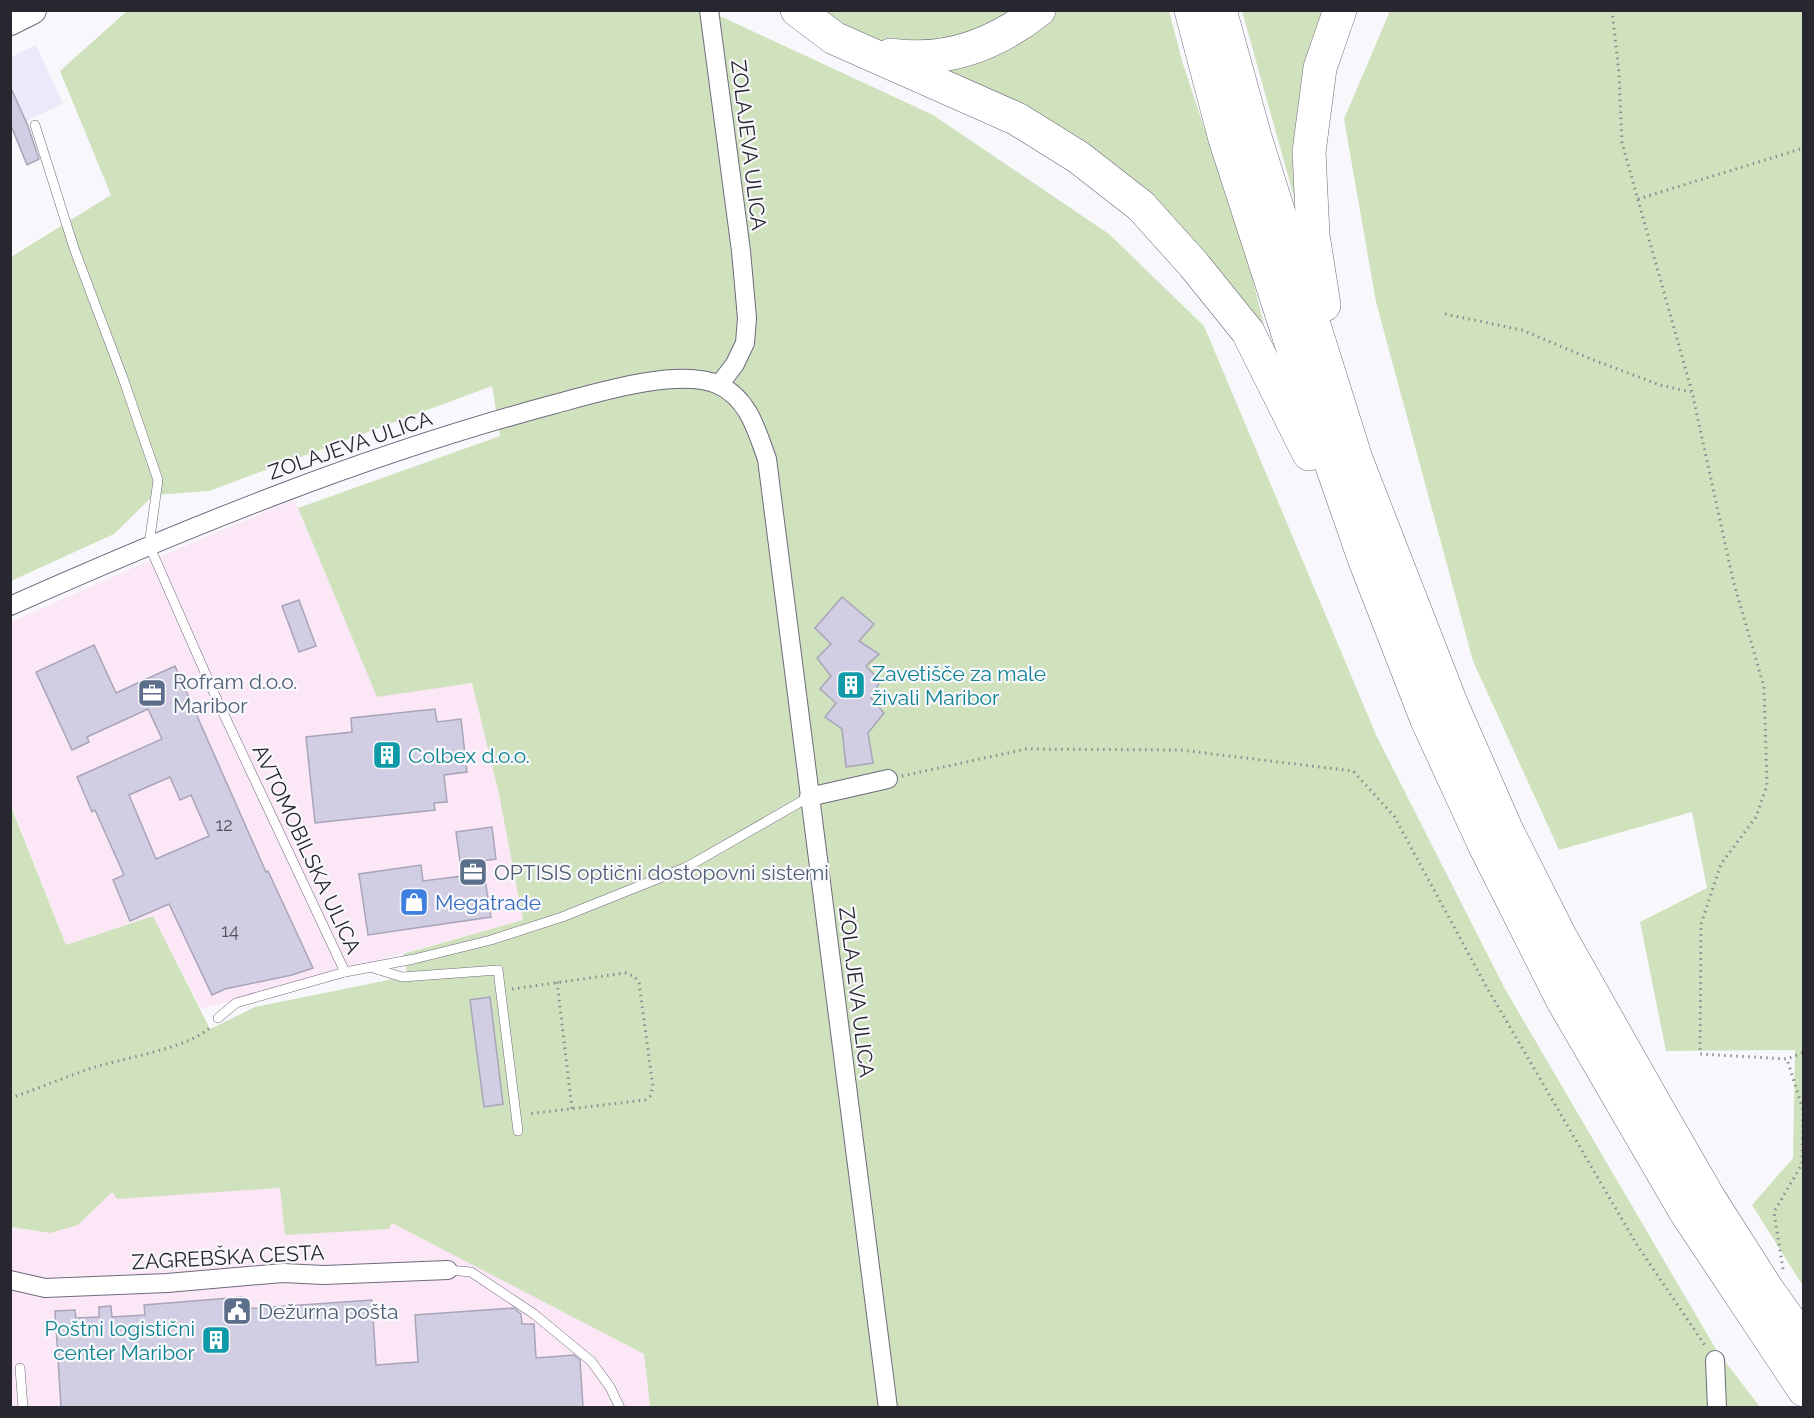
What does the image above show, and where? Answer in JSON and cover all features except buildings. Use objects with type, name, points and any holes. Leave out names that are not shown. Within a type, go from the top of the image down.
[{"type":"highway","points":[[797,10],[834,38],[1017,119],[1078,157],[1141,206],[1194,265],[1248,332],[1302,439],[1342,537],[1364,558]]},
{"type":"highway","points":[[864,50],[926,58],[964,52],[992,41],[1022,24],[1039,10]]},
{"type":"highway","points":[[1191,10],[1229,150],[1318,426],[1364,558],[1427,720],[1484,844],[1563,1001],[1685,1211],[1803,1390]]},
{"type":"highway","points":[[1220,10],[1254,137],[1335,396],[1386,539],[1451,703],[1507,831],[1560,936],[1709,1198],[1803,1341]]},
{"type":"highway","points":[[1335,396],[1338,366],[1323,299],[1313,235],[1309,152],[1320,68],[1340,10]]},
{"type":"main road","points":[[10,21],[32,10]]},
{"type":"street","name":"ZOLAJEVA ULICA","points":[[709,10],[741,251],[747,318],[745,344],[719,385]]},
{"type":"street","name":"ZOLAJEVA ULICA","points":[[10,606],[149,544],[396,451],[495,420],[618,388],[657,381],[690,379],[719,385],[736,397],[751,416],[767,459],[888,1407]]},
{"type":"street","points":[[809,797],[888,778]]},
{"type":"street","name":"ZAGREBŠKA CESTA","points":[[10,1280],[45,1287],[167,1283],[283,1273],[324,1275],[448,1270]]},
{"type":"street","points":[[1715,1360],[1717,1407]]},
{"type":"lane","points":[[35,125],[75,251],[123,378],[158,480],[149,544]]},
{"type":"lane","name":"AVTOMOBILSKA ULICA","points":[[149,544],[218,702],[345,972]]},
{"type":"lane","name":"AVTOMOBILSKA ULICA","points":[[218,1018],[236,1003],[345,972],[491,940],[562,917],[687,867],[809,797]]},
{"type":"lane","points":[[370,968],[402,978],[498,970],[518,1131]]},
{"type":"lane","points":[[448,1270],[471,1272],[534,1314],[591,1361],[610,1387],[620,1407]]},
{"type":"lane","points":[[21,1368],[23,1407]]},
{"type":"path","points":[[1612,10],[1620,73],[1622,143],[1692,392],[1733,580],[1764,687],[1767,785],[1756,817],[1720,864],[1701,924],[1700,1054],[1787,1059],[1803,1052]]},
{"type":"path","points":[[1638,199],[1803,148]]},
{"type":"path","points":[[1445,315],[1522,330],[1631,374],[1692,392]]},
{"type":"path","points":[[888,778],[1026,749],[1180,750],[1353,771],[1394,816],[1486,986],[1632,1235],[1715,1360]]},
{"type":"path","points":[[500,990],[625,974],[634,976],[639,983],[653,1088],[650,1096],[645,1100],[516,1115]]},
{"type":"path","points":[[557,982],[572,1108]]},
{"type":"path","points":[[10,1098],[90,1068],[143,1056],[181,1043],[208,1030],[218,1018]]},
{"type":"path","points":[[1784,1276],[1774,1212],[1802,1164],[1803,1110],[1787,1059]]},
{"type":"shaded area","points":[[36,45],[63,104],[26,121],[11,86],[11,57]]},
{"type":"shaded area","points":[[294,500],[377,696],[472,683],[499,794],[524,920],[201,1009],[153,916],[66,945],[11,804],[11,622]]},
{"type":"shaded area","points":[[202,1106],[277,1179],[400,1226],[644,1354],[650,1407],[11,1407],[10,1227],[50,1233]]},
{"type":"green space","points":[[127,11],[720,11],[720,16],[933,115],[1109,234],[1204,326],[1377,737],[1505,989],[1717,1351],[1760,1407],[650,1407],[644,1354],[392,1223],[389,1229],[285,1235],[280,1188],[117,1199],[112,1192],[78,1225],[50,1233],[11,1227],[10,804],[66,945],[153,916],[210,1029],[255,1007],[408,976],[403,954],[523,920],[499,794],[472,683],[377,697],[298,508],[500,436],[492,386],[209,491],[154,495],[114,534],[11,581],[11,257],[111,195],[60,71]]},
{"type":"green space","points":[[815,11],[1027,11],[963,47],[869,43]]},
{"type":"green space","points":[[1051,11],[1169,11],[1183,64],[1247,257],[1265,329],[1182,236],[912,62]]},
{"type":"green space","points":[[1242,11],[1330,11],[1307,251],[1289,179]]},
{"type":"green space","points":[[1390,11],[1803,11],[1803,1286],[1752,1205],[1793,1158],[1795,1050],[1666,1051],[1640,922],[1707,888],[1692,812],[1559,850],[1473,661],[1376,302],[1344,119]]},
{"type":"place","name":"Zavetišče za male živali Maribor","points":[[851,685]]},
{"type":"place","name":"Rofram d.o.o. Maribor","points":[[152,693]]},
{"type":"place","name":"Colbex d.o.o.","points":[[387,755]]},
{"type":"place","name":"OPTISIS optični dostopovni sistemi","points":[[473,872]]},
{"type":"place","name":"Megatrade","points":[[414,902]]},
{"type":"place","name":"Dežurna pošta","points":[[237,1311]]},
{"type":"place","name":"Poštni logistični center Maribor","points":[[216,1340]]}]
